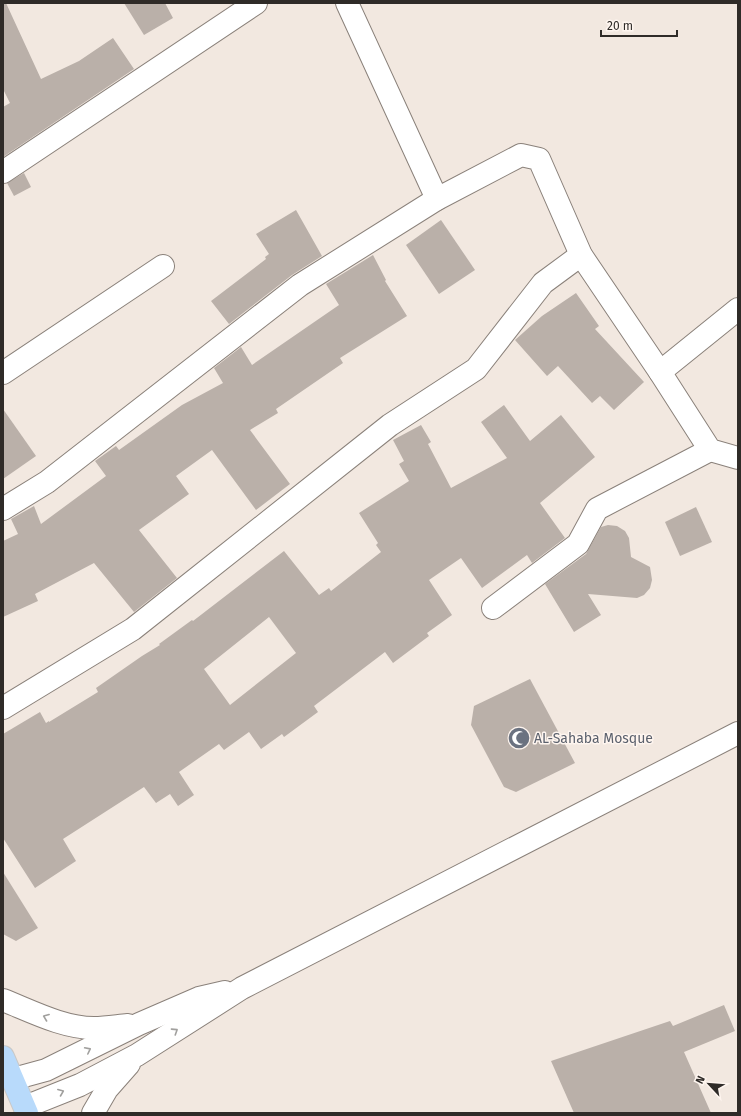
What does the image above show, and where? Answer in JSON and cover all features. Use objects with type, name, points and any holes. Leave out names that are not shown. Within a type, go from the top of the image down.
[{"type":"main road","points":[[3,1057],[26,1110]]},
{"type":"street","points":[[347,3],[437,199]]},
{"type":"street","points":[[3,172],[249,5]]},
{"type":"street","points":[[3,509],[47,482],[300,285],[437,199],[521,155],[538,159],[581,255],[660,372],[710,450],[738,458]]},
{"type":"street","points":[[3,708],[134,629],[390,425],[476,369],[543,283],[581,255]]},
{"type":"street","points":[[3,373],[163,266]]},
{"type":"street","points":[[660,372],[738,309]]},
{"type":"street","points":[[493,608],[578,544],[597,509],[710,450]]},
{"type":"street","points":[[26,1110],[80,1085],[137,1055],[242,988],[738,733]]},
{"type":"street","points":[[13,1079],[46,1070],[139,1024],[199,998],[242,988]]},
{"type":"street","points":[[3,1000],[72,1025],[93,1028],[139,1024]]},
{"type":"street","points":[[93,1113],[107,1089],[137,1055]]},
{"type":"building","points":[[3,3],[6,3],[41,79],[79,61],[113,38],[134,69],[3,157],[3,107],[10,103],[3,89]]},
{"type":"building","points":[[124,3],[165,3],[173,18],[144,35]]},
{"type":"building","points":[[24,173],[31,187],[14,196],[7,183]]},
{"type":"building","points":[[296,210],[322,256],[292,275],[229,324],[211,301],[266,259],[265,257],[269,254],[256,234]]},
{"type":"building","points":[[441,220],[475,270],[439,294],[406,245]]},
{"type":"building","points":[[373,255],[386,280],[385,281],[407,316],[340,358],[343,363],[276,409],[278,413],[250,430],[290,484],[256,510],[212,450],[176,476],[189,494],[139,530],[177,578],[134,612],[94,563],[35,594],[38,601],[3,617],[3,541],[18,534],[11,519],[34,506],[41,524],[106,476],[95,461],[116,446],[119,450],[182,405],[223,383],[214,368],[241,347],[252,365],[339,305],[326,284]]},
{"type":"building","points":[[576,293],[599,326],[595,329],[644,382],[614,410],[600,396],[592,403],[558,366],[547,376],[515,340],[542,316]]},
{"type":"building","points":[[504,405],[530,441],[561,415],[595,457],[540,503],[565,538],[532,563],[527,555],[482,588],[461,558],[429,580],[452,615],[427,633],[429,636],[393,663],[385,652],[314,706],[318,712],[284,737],[282,734],[261,749],[249,732],[224,750],[219,744],[179,772],[194,795],[178,806],[170,794],[156,803],[144,787],[63,839],[76,861],[35,888],[3,838],[3,734],[40,712],[46,723],[49,722],[98,692],[96,688],[160,645],[159,644],[192,620],[193,621],[284,551],[319,595],[329,588],[331,591],[381,552],[376,545],[378,543],[359,513],[409,481],[399,464],[404,461],[393,440],[421,425],[431,442],[428,444],[451,488],[507,458],[481,422]],"holes":[[[269,617],[296,653],[230,705],[204,669]]]},
{"type":"building","points":[[3,409],[36,456],[3,479]]},
{"type":"building","points":[[696,507],[712,542],[680,556],[665,522]]},
{"type":"building","points":[[608,525],[617,526],[625,531],[629,538],[631,557],[650,567],[652,580],[650,588],[644,595],[637,598],[588,594],[601,615],[574,632],[545,584],[586,554],[601,527]]},
{"type":"building","name":"AL-Sahaba Mosque","points":[[530,679],[575,763],[516,792],[504,787],[471,725],[474,706]]},
{"type":"building","points":[[3,872],[38,928],[16,941],[3,934]]},
{"type":"building","points":[[724,1005],[735,1031],[684,1052],[711,1113],[574,1113],[551,1061],[670,1021],[673,1026]]},
{"type":"place","name":"AL-Sahaba Mosque","points":[[519,738]]}]
